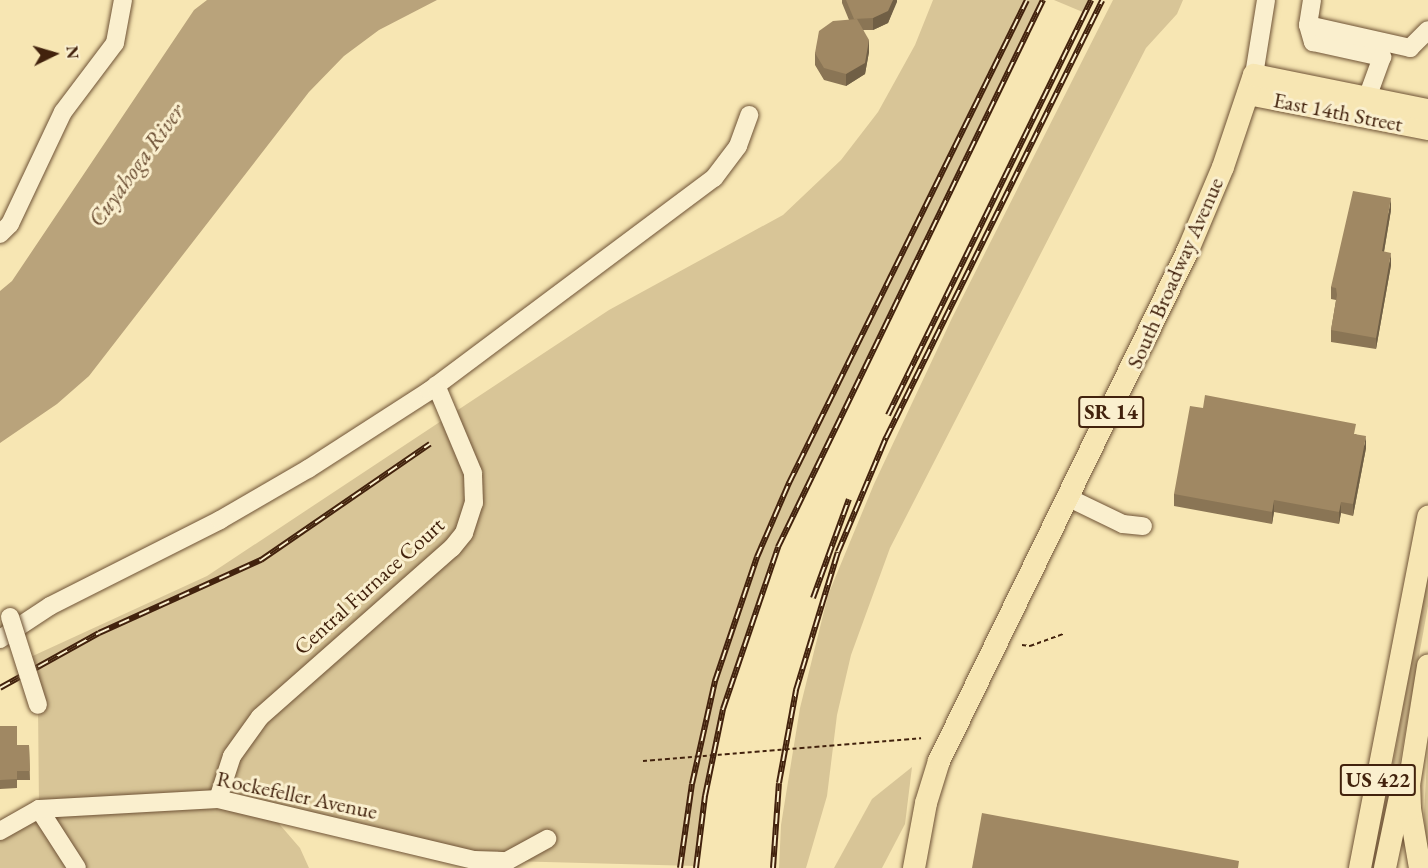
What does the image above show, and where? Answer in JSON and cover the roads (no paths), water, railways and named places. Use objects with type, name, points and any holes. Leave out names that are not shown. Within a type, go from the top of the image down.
[{"type":"main road","name":"East 14th Street","points":[[1251,84],[1367,98],[1428,110]]},
{"type":"main road","name":"East 14th Street","points":[[1251,84],[1428,129]]},
{"type":"main road","name":"South Broadway Avenue","points":[[914,868],[932,782],[957,724],[1070,498],[1188,249],[1251,84]]},
{"type":"main road","name":"US 422","points":[[1360,868],[1428,518]]},
{"type":"main road","name":"US 422","points":[[1420,868],[1410,809],[1414,743],[1428,666]]},
{"type":"main road","points":[[1385,868],[1414,743]]},
{"type":"street","points":[[0,234],[10,224],[63,112],[115,43],[123,0]]},
{"type":"street","points":[[1251,84],[1266,0]]},
{"type":"street","points":[[1312,0],[1308,25],[1313,42],[1382,57],[1367,98]]},
{"type":"street","points":[[1308,25],[1410,48],[1428,30]]},
{"type":"street","points":[[0,639],[50,606],[220,520],[308,469],[436,386],[714,178],[738,146],[749,115]]},
{"type":"street","name":"Central Furnace Court","points":[[218,799],[232,756],[260,717],[452,548],[464,533],[474,503],[473,473],[436,386]]},
{"type":"street","points":[[1070,498],[1120,521]]},
{"type":"street","points":[[10,617],[38,705]]},
{"type":"street","name":"Rockefeller Avenue","points":[[0,831],[39,809],[218,799],[474,860],[507,861],[547,839]]},
{"type":"street","points":[[39,809],[78,868]]},
{"type":"water","name":"Cuyahoga River","points":[[207,0],[437,0],[379,30],[344,56],[309,92],[89,376],[57,404],[0,443],[0,291],[12,281],[194,10]]},
{"type":"railway","points":[[680,868],[692,784],[715,681],[757,557],[789,483],[1027,0]]},
{"type":"railway","points":[[696,868],[705,796],[723,709],[778,547],[1043,0]]},
{"type":"railway","points":[[888,415],[1091,0]]},
{"type":"railway","points":[[773,868],[779,783],[796,690],[838,552],[886,438],[1102,0]]},
{"type":"railway","points":[[0,688],[99,633],[261,560],[430,444]]},
{"type":"railway","points":[[813,598],[849,499]]}]
